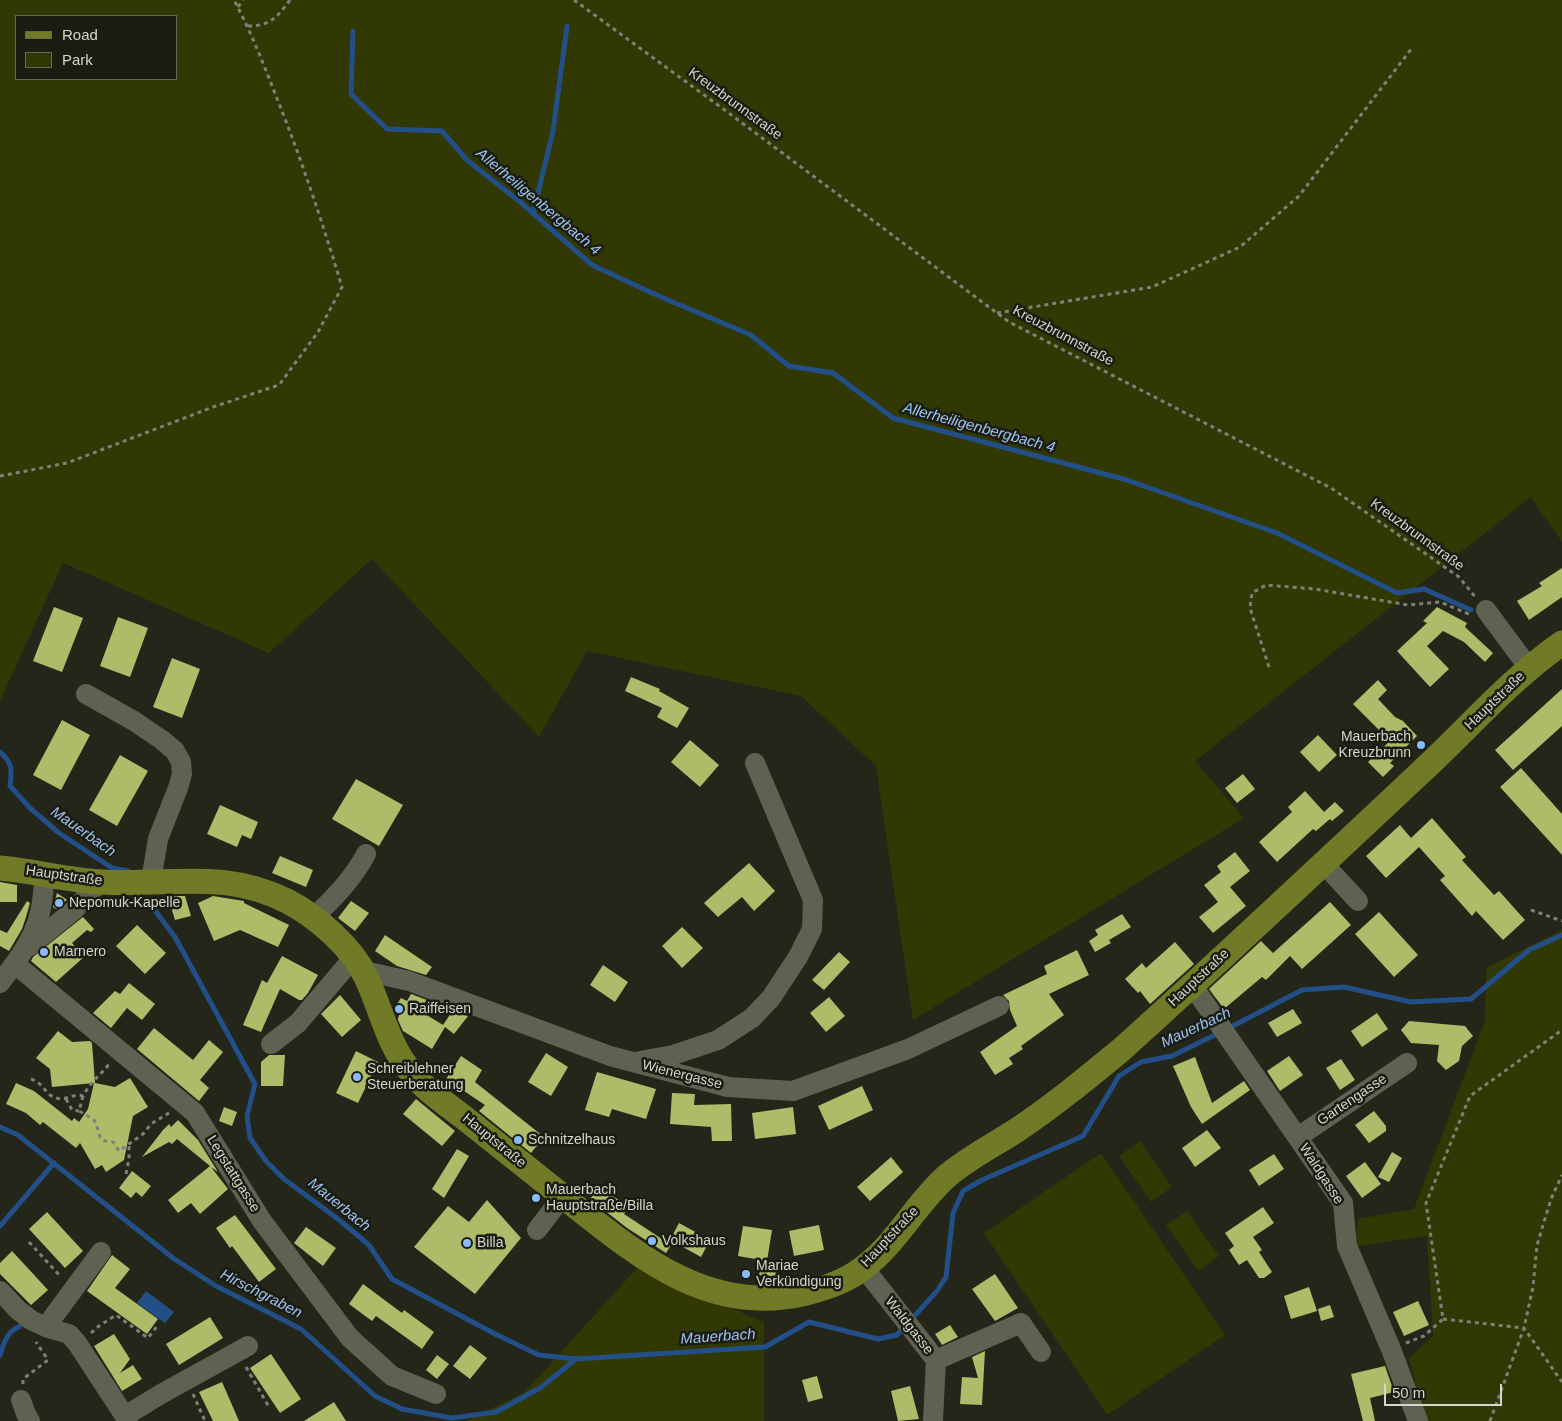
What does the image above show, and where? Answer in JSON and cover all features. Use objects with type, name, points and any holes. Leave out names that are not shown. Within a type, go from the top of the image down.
[{"type":"main road","name":"Hauptstraße","points":[[0,868],[100,882],[222,881],[251,887],[290,903],[331,933],[359,964],[386,1032],[410,1071],[432,1092],[562,1196],[649,1262],[682,1279],[720,1292],[753,1298],[790,1296],[830,1286],[864,1268],[884,1248],[943,1180],[963,1164],[1016,1130],[1068,1093],[1121,1050],[1437,758],[1529,668],[1562,643]]},
{"type":"street","points":[[1486,610],[1529,668]]},
{"type":"street","points":[[86,694],[134,721],[162,740],[175,751],[180,762],[182,774],[178,788],[140,882]]},
{"type":"street","points":[[633,1062],[673,1055],[718,1040],[752,1018],[771,998],[798,957],[812,929],[813,900],[755,763]]},
{"type":"street","points":[[313,918],[361,865],[366,854]]},
{"type":"street","points":[[1323,863],[1358,901]]},
{"type":"street","points":[[0,983],[20,957],[35,931],[43,904],[44,875]]},
{"type":"street","points":[[20,957],[80,904],[100,882]]},
{"type":"street","name":"Legstattgasse","points":[[20,957],[119,1050],[195,1113],[262,1222],[350,1338],[392,1376],[436,1394]]},
{"type":"street","points":[[271,1044],[298,1022],[359,964]]},
{"type":"street","name":"Wienergasse","points":[[359,964],[610,1056],[728,1087],[792,1091],[908,1050],[999,1006]]},
{"type":"street","name":"Waldgasse","points":[[1192,984],[1343,1203],[1347,1246],[1391,1349],[1418,1421]]},
{"type":"street","name":"Gartengasse","points":[[1298,1137],[1407,1063]]},
{"type":"street","points":[[537,1230],[562,1196]]},
{"type":"street","points":[[40,1333],[101,1252]]},
{"type":"street","name":"Waldgasse","points":[[864,1268],[936,1360],[933,1421]]},
{"type":"street","points":[[0,1291],[18,1310],[31,1320],[40,1333]]},
{"type":"street","points":[[936,1360],[1021,1323],[1041,1352]]},
{"type":"street","points":[[40,1333],[69,1334],[127,1419],[186,1379],[243,1349]]},
{"type":"street","points":[[21,1400],[30,1421]]},
{"type":"path","points":[[0,476],[67,464],[213,406],[279,385],[318,332],[342,287],[286,120],[248,26],[234,0]]},
{"type":"path","points":[[238,6],[243,0]]},
{"type":"path","points":[[248,26],[262,26],[276,17],[290,0]]},
{"type":"path","name":"Kreuzbrunnstraße","points":[[574,0],[1009,322],[1332,488],[1459,577],[1486,610]]},
{"type":"path","points":[[997,313],[1152,287],[1240,247],[1299,196],[1412,48]]},
{"type":"path","points":[[1269,667],[1250,608],[1252,593],[1266,586],[1315,589],[1408,605],[1440,602],[1472,615],[1486,610]]},
{"type":"path","points":[[1531,910],[1562,921]]},
{"type":"path","points":[[1443,1319],[1426,1202],[1470,1096],[1562,1030]]},
{"type":"path","points":[[79,1111],[83,1096],[90,1083],[102,1073],[119,1050]]},
{"type":"path","points":[[32,1079],[39,1082],[50,1095],[56,1098],[66,1099],[75,1095],[83,1096]]},
{"type":"path","points":[[66,1099],[72,1110],[79,1111],[92,1119],[96,1123],[102,1139],[113,1142],[119,1151],[143,1134],[151,1124],[183,1104]]},
{"type":"path","points":[[126,1174],[129,1159],[128,1146]]},
{"type":"path","points":[[1490,1421],[1524,1328],[1532,1287],[1537,1245],[1551,1199],[1562,1175]]},
{"type":"path","points":[[29,1242],[73,1290]]},
{"type":"path","points":[[78,1345],[99,1326],[116,1315],[148,1338],[158,1325]]},
{"type":"path","points":[[1391,1349],[1424,1336],[1443,1319],[1524,1328],[1562,1382]]},
{"type":"path","points":[[21,1400],[23,1379],[48,1360],[40,1333]]},
{"type":"path","points":[[243,1349],[269,1407]]},
{"type":"path","points":[[186,1379],[205,1421]]},
{"type":"green space","points":[[0,0],[1562,0],[1562,542],[1531,497],[1195,761],[1244,818],[913,1020],[876,766],[801,696],[587,651],[539,737],[372,559],[269,653],[63,563],[0,701]]},
{"type":"green space","points":[[1562,930],[1562,1421],[1425,1421],[1409,1358],[1433,1336],[1427,1236],[1356,1246],[1358,1219],[1414,1209],[1485,1021],[1486,968]]},
{"type":"green space","points":[[1140,1141],[1172,1187],[1151,1202],[1119,1156]]},
{"type":"green space","points":[[1101,1153],[1225,1335],[1107,1415],[984,1233]]},
{"type":"green space","points":[[1187,1211],[1219,1256],[1198,1271],[1166,1225]]},
{"type":"green space","points":[[637,1268],[764,1322],[764,1421],[466,1421],[525,1392]]},
{"type":"water","points":[[146,1291],[174,1312],[165,1323],[137,1303]]},
{"type":"building","points":[[1562,568],[1562,597],[1529,620],[1517,601],[1542,586],[1539,583]]},
{"type":"building","points":[[54,607],[83,618],[62,672],[33,661]]},
{"type":"building","points":[[1437,607],[1467,623],[1465,627],[1493,653],[1485,662],[1464,642],[1443,631],[1427,646],[1449,669],[1430,687],[1397,651],[1427,623],[1423,621]]},
{"type":"building","points":[[118,617],[148,628],[130,677],[100,666]]},
{"type":"building","points":[[172,658],[200,669],[182,718],[153,707]]},
{"type":"building","points":[[631,677],[660,689],[659,691],[689,708],[677,728],[657,717],[662,708],[625,691]]},
{"type":"building","points":[[1378,680],[1387,690],[1378,699],[1417,736],[1390,763],[1394,766],[1383,777],[1368,762],[1393,738],[1380,731],[1353,704]]},
{"type":"building","points":[[1562,689],[1562,726],[1513,770],[1495,750]]},
{"type":"building","points":[[62,720],[90,735],[61,790],[33,775]]},
{"type":"building","points":[[1318,735],[1337,755],[1319,772],[1300,752]]},
{"type":"building","points":[[690,740],[719,765],[700,787],[671,762]]},
{"type":"building","points":[[120,755],[148,771],[117,826],[89,810]]},
{"type":"building","points":[[1521,768],[1562,814],[1562,855],[1500,787]]},
{"type":"building","points":[[1243,774],[1255,789],[1237,803],[1225,788]]},
{"type":"building","points":[[356,779],[403,805],[379,846],[332,819]]},
{"type":"building","points":[[1305,791],[1324,812],[1335,802],[1344,811],[1332,821],[1330,819],[1316,831],[1313,829],[1277,862],[1259,842],[1292,812],[1288,807]]},
{"type":"building","points":[[220,805],[258,822],[251,839],[242,835],[237,847],[207,834]]},
{"type":"building","points":[[1432,818],[1466,857],[1462,860],[1494,895],[1499,891],[1525,920],[1503,940],[1476,911],[1472,916],[1440,880],[1445,876],[1419,847],[1386,878],[1366,856],[1400,825],[1411,838]]},
{"type":"building","points":[[1235,852],[1250,871],[1230,887],[1246,906],[1213,933],[1199,917],[1218,902],[1204,885],[1221,872],[1217,866]]},
{"type":"building","points":[[280,856],[313,870],[306,887],[272,873]]},
{"type":"building","points":[[749,863],[775,891],[754,911],[742,897],[718,917],[704,903]]},
{"type":"building","points":[[0,882],[17,885],[17,902],[0,902]]},
{"type":"building","points":[[57,893],[67,900],[56,909],[53,907]]},
{"type":"building","points":[[185,896],[191,916],[175,920],[168,897]]},
{"type":"building","points":[[213,896],[244,901],[244,903],[289,925],[278,947],[240,930],[214,941],[198,903]]},
{"type":"building","points":[[27,901],[30,903],[22,929],[9,951],[0,946],[0,930],[7,933]]},
{"type":"building","points":[[351,901],[369,913],[355,931],[338,918]]},
{"type":"building","points":[[1330,902],[1351,925],[1302,969],[1290,956],[1266,980],[1262,977],[1224,1009],[1209,989],[1261,941],[1273,953]]},
{"type":"building","points":[[1379,912],[1418,955],[1394,977],[1355,934]]},
{"type":"building","points":[[1122,914],[1131,927],[1109,940],[1111,943],[1095,952],[1089,941],[1098,935],[1095,930]]},
{"type":"building","points":[[83,917],[94,929],[91,932],[87,930],[72,943],[84,957],[56,982],[31,961],[33,957]]},
{"type":"building","points":[[137,925],[166,953],[145,974],[116,946]]},
{"type":"building","points":[[682,927],[703,948],[682,968],[662,946]]},
{"type":"building","points":[[385,935],[432,967],[426,975],[397,966],[375,951]]},
{"type":"building","points":[[1175,942],[1194,964],[1150,1004],[1140,991],[1138,993],[1125,979],[1142,963],[1146,968]]},
{"type":"building","points":[[1077,950],[1089,975],[1049,994],[1064,1015],[1021,1046],[1023,1049],[1009,1058],[1013,1064],[995,1075],[980,1052],[1017,1026],[1010,1010],[1009,1001],[1003,995],[1047,974],[1044,966]]},
{"type":"building","points":[[839,952],[850,962],[824,990],[812,980]]},
{"type":"building","points":[[282,956],[318,975],[308,993],[302,1000],[299,1000],[280,989],[261,1032],[243,1025],[262,980],[267,983]]},
{"type":"building","points":[[603,965],[628,982],[615,1002],[590,985]]},
{"type":"building","points":[[129,983],[155,1004],[142,1020],[127,1008],[111,1028],[93,1013],[115,991],[120,994]]},
{"type":"building","points":[[411,994],[427,1000],[420,1011],[443,1025],[453,1010],[468,1016],[454,1034],[445,1027],[432,1049],[403,1031],[398,1020],[400,1013],[394,1009],[401,998],[407,1001]]},
{"type":"building","points":[[340,995],[361,1020],[342,1037],[321,1014]]},
{"type":"building","points":[[829,997],[845,1016],[826,1032],[810,1013]]},
{"type":"building","points":[[1293,1009],[1302,1023],[1277,1037],[1268,1023]]},
{"type":"building","points":[[1377,1013],[1388,1029],[1362,1047],[1351,1031]]},
{"type":"building","points":[[1409,1021],[1465,1026],[1473,1036],[1462,1046],[1459,1061],[1446,1070],[1437,1061],[1439,1045],[1411,1043],[1401,1030]]},
{"type":"building","points":[[154,1028],[193,1060],[209,1040],[223,1052],[200,1080],[209,1088],[199,1101],[137,1049]]},
{"type":"building","points":[[58,1031],[72,1042],[90,1041],[92,1043],[95,1083],[115,1087],[130,1078],[148,1107],[133,1116],[124,1160],[106,1172],[102,1165],[95,1169],[80,1143],[76,1148],[43,1122],[40,1125],[26,1113],[6,1104],[16,1083],[34,1091],[72,1121],[74,1118],[79,1122],[88,1109],[94,1083],[52,1087],[50,1069],[36,1058]]},
{"type":"building","name":"Schreiblehner Steuerberatung","points":[[356,1051],[378,1062],[358,1103],[336,1093]]},
{"type":"building","points":[[546,1053],[568,1067],[551,1096],[528,1082]]},
{"type":"building","points":[[269,1055],[285,1055],[283,1086],[261,1086],[261,1062]]},
{"type":"building","points":[[461,1056],[482,1070],[475,1082],[544,1137],[531,1153],[479,1111],[485,1105],[446,1079]]},
{"type":"building","points":[[1289,1056],[1303,1075],[1280,1091],[1267,1071]]},
{"type":"building","points":[[1195,1057],[1212,1103],[1244,1081],[1250,1090],[1202,1124],[1191,1107],[1173,1066]]},
{"type":"building","points":[[1341,1059],[1355,1080],[1340,1090],[1326,1068]]},
{"type":"building","points":[[597,1072],[656,1089],[646,1119],[612,1109],[609,1117],[585,1110]]},
{"type":"building","points":[[862,1086],[873,1110],[829,1130],[818,1106]]},
{"type":"building","points":[[672,1093],[695,1094],[694,1105],[731,1104],[732,1141],[712,1141],[711,1127],[670,1124]]},
{"type":"building","points":[[416,1099],[455,1131],[442,1146],[403,1114]]},
{"type":"building","points":[[224,1107],[237,1112],[232,1126],[219,1121]]},
{"type":"building","points":[[793,1107],[796,1134],[755,1139],[752,1113]]},
{"type":"building","points":[[1374,1111],[1386,1126],[1386,1131],[1369,1143],[1355,1125]]},
{"type":"building","points":[[178,1120],[198,1140],[218,1172],[211,1167],[228,1189],[200,1214],[191,1203],[178,1213],[168,1200],[210,1166],[177,1139],[172,1144],[169,1142],[142,1157],[163,1130],[169,1124],[171,1127]]},
{"type":"building","points":[[1207,1130],[1221,1148],[1195,1167],[1182,1148]]},
{"type":"building","points":[[457,1149],[469,1156],[444,1198],[432,1189]]},
{"type":"building","points":[[1392,1152],[1402,1158],[1389,1182],[1378,1177]]},
{"type":"building","points":[[1274,1154],[1284,1169],[1259,1186],[1249,1170]]},
{"type":"building","points":[[891,1157],[903,1172],[870,1201],[857,1187]]},
{"type":"building","points":[[1365,1162],[1381,1184],[1362,1198],[1346,1176]]},
{"type":"building","points":[[132,1171],[151,1186],[142,1197],[136,1192],[131,1198],[119,1188]]},
{"type":"building","points":[[600,1186],[629,1208],[624,1214],[671,1245],[666,1253],[627,1228],[590,1199]]},
{"type":"building","name":"Billa","points":[[487,1200],[521,1238],[475,1294],[414,1247],[448,1206],[469,1222]]},
{"type":"building","points":[[1263,1207],[1274,1223],[1253,1237],[1262,1250],[1259,1252],[1272,1272],[1264,1278],[1259,1278],[1247,1260],[1239,1265],[1229,1250],[1234,1246],[1225,1233]]},
{"type":"building","points":[[47,1212],[83,1251],[65,1268],[29,1229]]},
{"type":"building","points":[[235,1215],[276,1269],[259,1282],[232,1246],[230,1248],[216,1228]]},
{"type":"building","points":[[679,1223],[710,1240],[701,1257],[670,1240]]},
{"type":"building","points":[[819,1225],[824,1250],[794,1256],[789,1231]]},
{"type":"building","points":[[743,1226],[772,1230],[767,1261],[738,1256]]},
{"type":"building","points":[[306,1227],[336,1248],[323,1266],[294,1243]]},
{"type":"building","points":[[12,1251],[48,1290],[31,1305],[0,1274],[0,1263]]},
{"type":"building","points":[[112,1255],[130,1269],[115,1288],[158,1319],[147,1334],[87,1291]]},
{"type":"building","points":[[762,1260],[778,1263],[775,1277],[759,1275]]},
{"type":"building","points":[[995,1274],[1018,1308],[995,1321],[972,1289]]},
{"type":"building","points":[[363,1284],[402,1313],[404,1310],[434,1332],[422,1349],[376,1316],[372,1321],[349,1304]]},
{"type":"building","points":[[1309,1287],[1317,1311],[1291,1319],[1284,1296]]},
{"type":"building","points":[[1418,1301],[1429,1325],[1404,1336],[1393,1312]]},
{"type":"building","points":[[1330,1305],[1334,1317],[1321,1321],[1318,1309]]},
{"type":"building","points":[[210,1317],[223,1338],[179,1365],[166,1344]]},
{"type":"building","points":[[950,1325],[958,1337],[942,1345],[935,1334]]},
{"type":"building","points":[[114,1334],[130,1359],[120,1373],[133,1365],[142,1379],[122,1391],[94,1346]]},
{"type":"building","points":[[470,1345],[487,1358],[470,1379],[453,1366]]},
{"type":"building","points":[[985,1351],[982,1405],[960,1404],[962,1377],[978,1378],[972,1357]]},
{"type":"building","points":[[271,1354],[301,1399],[280,1413],[250,1368]]},
{"type":"building","points":[[437,1355],[449,1364],[437,1379],[426,1370]]},
{"type":"building","points":[[1385,1366],[1394,1392],[1370,1398],[1375,1421],[1363,1421],[1351,1374]]},
{"type":"building","points":[[817,1376],[823,1398],[808,1402],[802,1380]]},
{"type":"building","points":[[222,1382],[239,1421],[213,1421],[199,1392]]},
{"type":"building","points":[[910,1386],[919,1419],[898,1421],[891,1391]]},
{"type":"building","points":[[334,1402],[346,1421],[304,1421]]},
{"type":"waterway","points":[[533,214],[553,131],[567,26]]},
{"type":"waterway","name":"Allerheiligenbergbach 4","points":[[353,31],[351,94],[387,129],[442,131],[468,161],[519,201],[592,265],[751,335],[789,366],[833,373],[893,418],[1127,480],[1277,533],[1397,593],[1424,589],[1471,610]]},
{"type":"waterway","name":"Mauerbach","points":[[0,752],[11,767],[10,786],[30,808],[59,833],[112,868],[128,871]]},
{"type":"waterway","name":"Mauerbach","points":[[136,892],[153,908],[175,937],[255,1084],[247,1116],[250,1138],[266,1161],[284,1179],[338,1219],[369,1245],[392,1279],[497,1335],[539,1355],[576,1359],[765,1347],[809,1322],[878,1339],[897,1335],[904,1327]]},
{"type":"waterway","name":"Mauerbach","points":[[1229,1028],[1302,990],[1344,987],[1411,1002],[1471,999],[1529,950],[1562,935]]},
{"type":"waterway","name":"Mauerbach","points":[[910,1321],[937,1291],[946,1277],[953,1213],[963,1191],[982,1180],[1083,1136],[1119,1076],[1141,1062],[1172,1056],[1219,1033]]},
{"type":"waterway","name":"Hirschgraben","points":[[0,1127],[18,1135],[173,1258],[216,1286],[301,1329],[375,1396],[402,1409],[452,1418],[496,1412],[540,1388],[576,1359]]},
{"type":"waterway","points":[[0,1226],[54,1163]]},
{"type":"waterway","points":[[0,1355],[7,1337],[23,1324],[23,1321]]},
{"type":"place","name":"Mauerbach Kreuzbrunn","points":[[1421,745]]},
{"type":"place","name":"Nepomuk-Kapelle","points":[[59,903]]},
{"type":"place","name":"Marnero","points":[[44,952]]},
{"type":"place","name":"Raiffeisen","points":[[399,1009]]},
{"type":"place","name":"Schreiblehner Steuerberatung","points":[[357,1077]]},
{"type":"place","name":"Schnitzelhaus","points":[[518,1140]]},
{"type":"place","name":"Mauerbach Hauptstraße/Billa","points":[[536,1198]]},
{"type":"place","name":"Volkshaus","points":[[652,1241]]},
{"type":"place","name":"Billa","points":[[467,1243]]},
{"type":"place","name":"Mariae Verkündigung","points":[[746,1274]]}]
